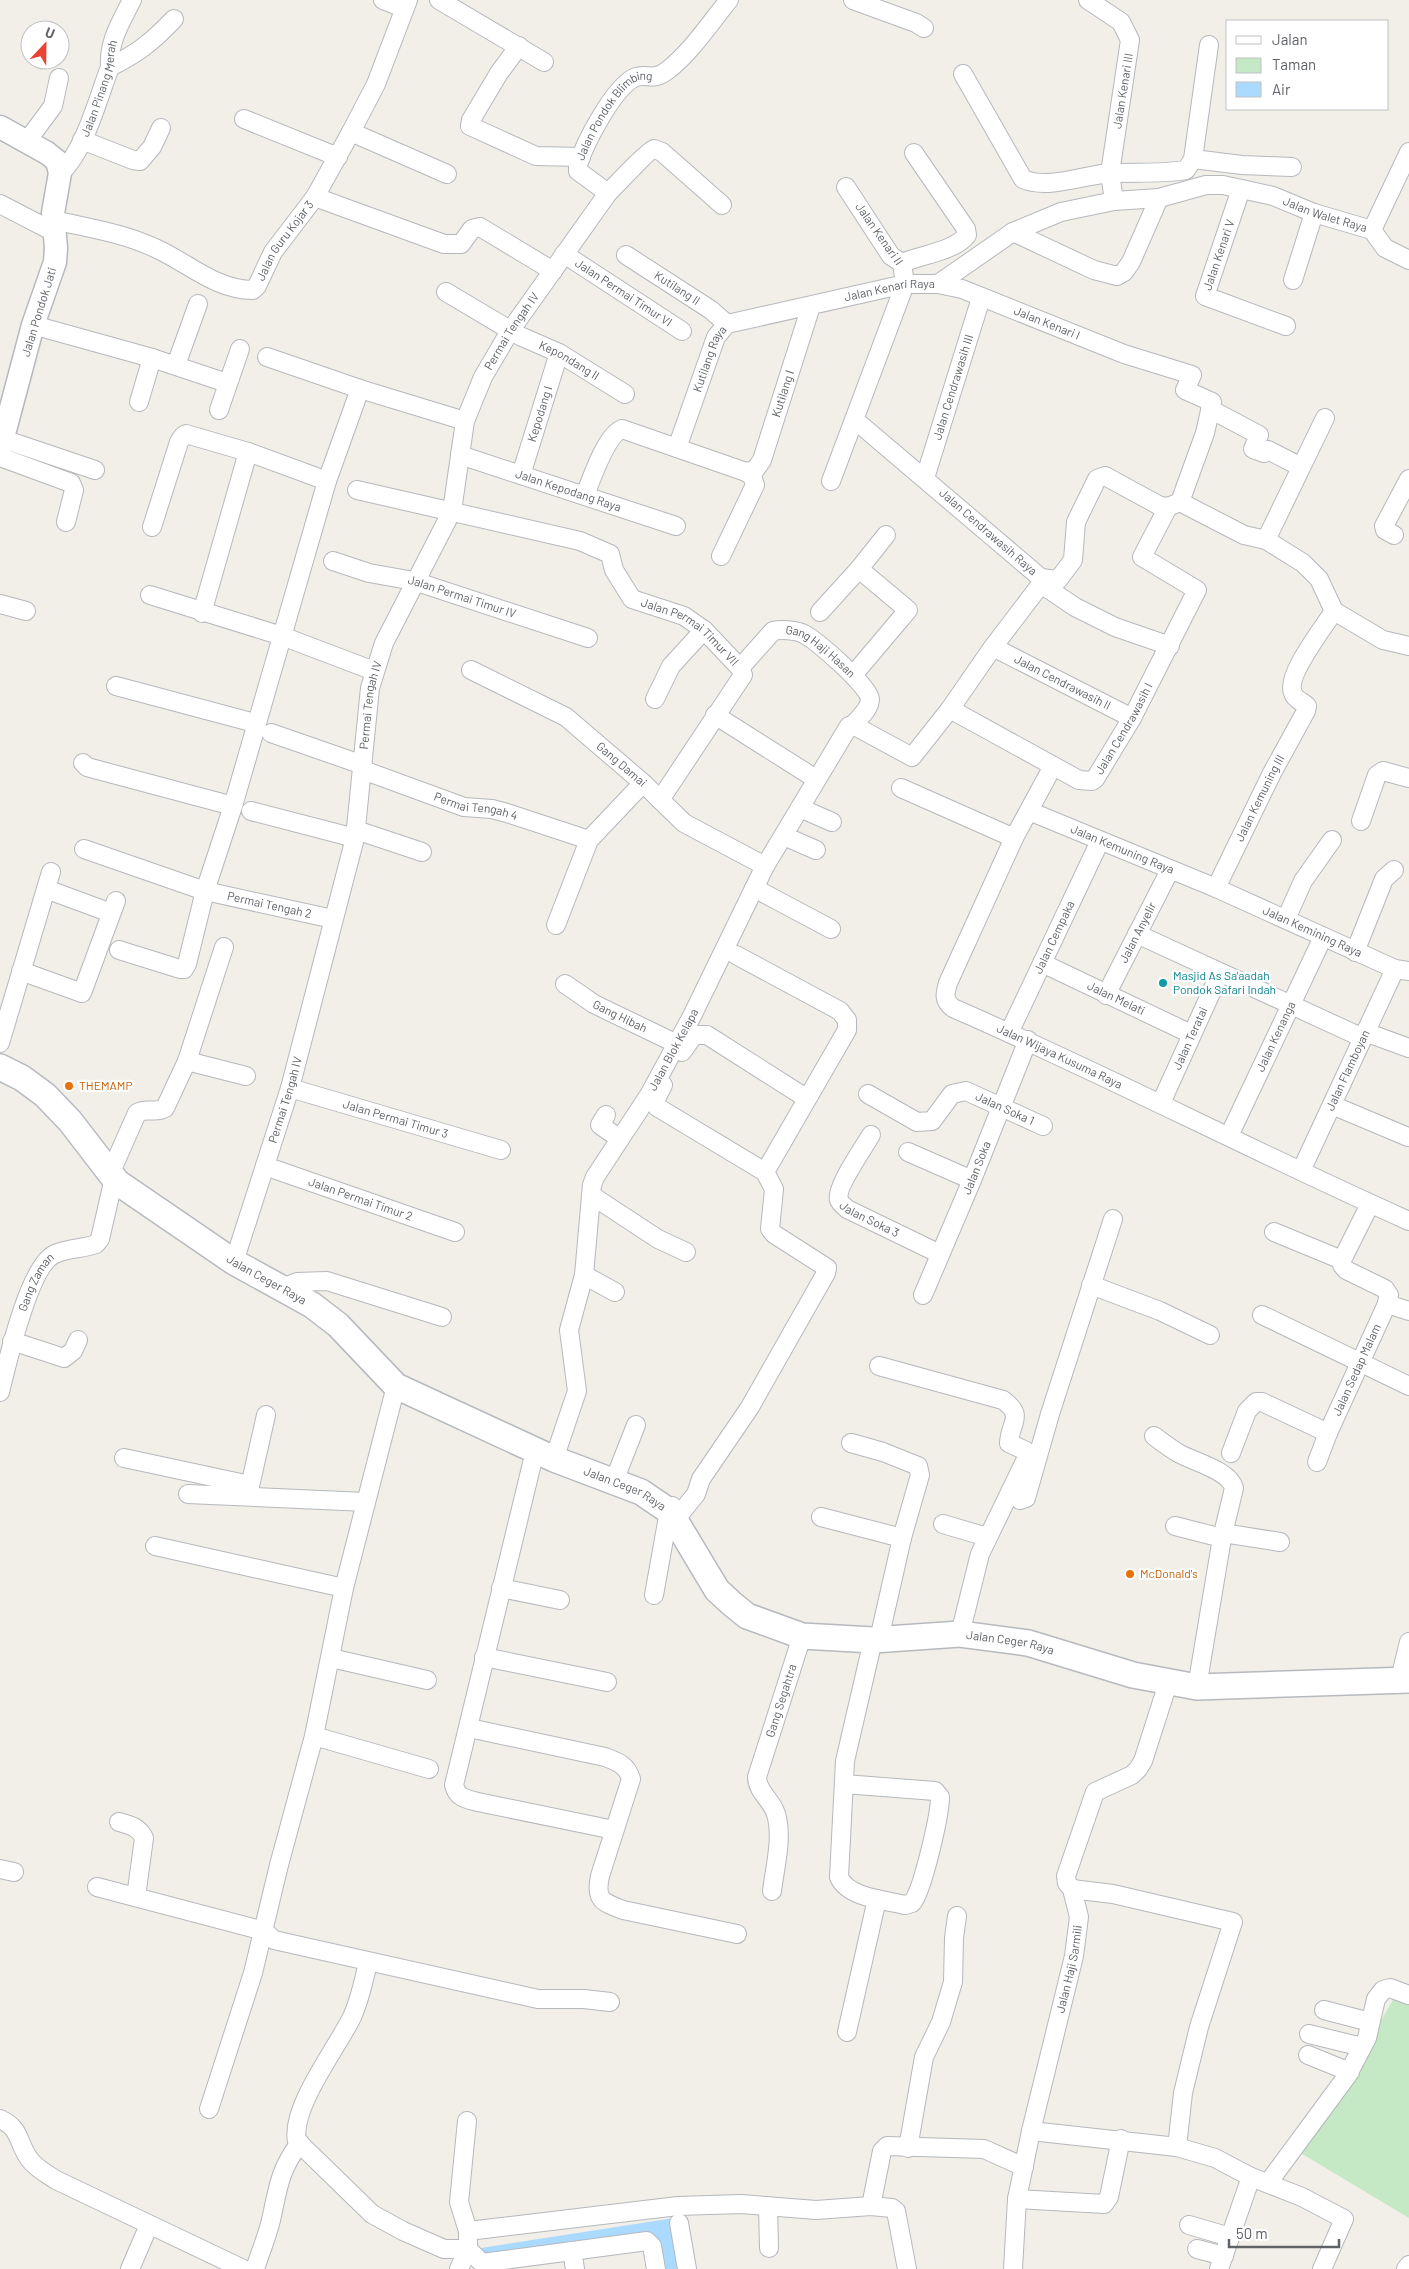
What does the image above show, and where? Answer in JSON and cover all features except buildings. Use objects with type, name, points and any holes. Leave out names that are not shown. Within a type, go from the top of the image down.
[{"type":"main road","name":"Jalan Ceger Raya","points":[[0,1067],[22,1078],[45,1095],[70,1121],[116,1180],[234,1262],[312,1305],[338,1325],[396,1386],[544,1455],[641,1492],[670,1518],[717,1590],[747,1616],[802,1636],[876,1640],[960,1634],[1028,1642],[1133,1675],[1197,1687],[1307,1685],[1404,1680]]},
{"type":"street","name":"Jalan Pinang Merah","points":[[60,174],[68,167],[82,140],[110,68],[109,54],[115,34],[132,0]]},
{"type":"street","points":[[383,0],[406,4]]},
{"type":"street","points":[[439,0],[544,62]]},
{"type":"street","name":"Jalan Pondok Blimbing","points":[[608,193],[578,171],[581,157],[614,96],[625,83],[638,76],[654,78],[668,70],[693,44],[728,0]]},
{"type":"street","points":[[853,0],[916,23],[924,28]]},
{"type":"street","name":"Jalan Kenari III","points":[[1088,0],[1121,22],[1130,40],[1110,173],[1114,201]]},
{"type":"street","name":"Jalan Guru Kojar 3","points":[[54,226],[126,237],[156,248],[202,275],[227,285],[253,290],[257,286],[273,252],[315,197],[352,132],[376,84],[406,4]]},
{"type":"street","points":[[110,68],[145,47],[174,19]]},
{"type":"street","points":[[1191,174],[1209,45]]},
{"type":"street","points":[[518,46],[498,73],[471,120],[470,126],[536,156],[581,157]]},
{"type":"street","points":[[963,74],[1023,179],[1043,183],[1110,173],[1191,174],[1242,165],[1292,167]]},
{"type":"street","points":[[26,142],[53,106],[59,78]]},
{"type":"street","points":[[244,119],[338,157]]},
{"type":"street","points":[[0,127],[57,160],[60,174]]},
{"type":"street","points":[[82,140],[140,161],[152,147],[161,128]]},
{"type":"street","points":[[352,132],[447,174]]},
{"type":"street","points":[[608,193],[626,177],[649,151],[654,149],[662,152],[722,205]]},
{"type":"street","name":"Jalan Walet Raya","points":[[1191,174],[1206,185],[1223,185],[1273,196],[1314,213],[1372,230],[1409,152]]},
{"type":"street","points":[[831,481],[855,420],[904,273],[920,256],[940,252],[964,239],[967,235],[966,230],[914,153]]},
{"type":"street","name":"Jalan Pondok Jati","points":[[1,449],[33,325],[55,262],[54,202],[60,174]]},
{"type":"street","name":"Jalan Kenari Raya","points":[[811,306],[904,273],[938,284],[1013,232],[1061,212],[1114,201],[1159,198],[1191,174]]},
{"type":"street","name":"Jalan Kenari II","points":[[846,187],[904,273]]},
{"type":"street","name":"Jalan Kenari V","points":[[1241,189],[1205,296],[1286,326]]},
{"type":"street","name":"Permai Tengah IV","points":[[234,1262],[290,1088],[355,834],[370,688],[374,671],[384,643],[414,581],[452,511],[464,421],[487,370],[510,331],[608,193]]},
{"type":"street","points":[[315,197],[444,244],[461,244],[472,229],[480,227],[554,271]]},
{"type":"street","points":[[1013,232],[1094,270],[1117,276],[1124,272],[1131,262],[1159,198]]},
{"type":"street","points":[[0,204],[54,226]]},
{"type":"street","points":[[1293,280],[1314,213]]},
{"type":"street","points":[[1372,230],[1385,248],[1409,260]]},
{"type":"street","name":"Jalan Permai Timur VI","points":[[564,254],[682,331]]},
{"type":"street","name":"Kutilang II","points":[[626,255],[711,310],[727,324]]},
{"type":"street","name":"Jalan Kenari I","points":[[938,284],[962,289],[1124,354],[1157,363],[1192,376],[1185,390],[1212,402],[1210,409]]},
{"type":"street","name":"Kepondang II","points":[[446,292],[510,331],[559,353],[625,394]]},
{"type":"street","name":"Jalan Cendrawasih III","points":[[925,478],[981,298]]},
{"type":"street","points":[[176,365],[198,304]]},
{"type":"street","name":"Kutilang Raya","points":[[677,448],[716,337],[727,324],[811,306]]},
{"type":"street","name":"Kutilang I","points":[[746,472],[755,470],[762,460],[811,306]]},
{"type":"street","points":[[33,325],[176,365],[227,383]]},
{"type":"street","points":[[218,410],[240,349]]},
{"type":"street","name":"Kepodang I","points":[[521,475],[559,353]]},
{"type":"street","points":[[267,357],[360,389],[464,421]]},
{"type":"street","points":[[139,402],[152,358]]},
{"type":"street","points":[[119,950],[180,969],[186,968],[255,723],[327,481],[360,389]]},
{"type":"street","points":[[1174,504],[1204,433],[1210,409],[1259,435],[1253,449],[1264,453],[1268,450],[1301,467]]},
{"type":"street","points":[[1266,540],[1325,418]]},
{"type":"street","name":"Jalan Cendrawasih Raya","points":[[853,725],[912,757],[950,709],[1041,581],[925,478],[855,420]]},
{"type":"street","points":[[585,494],[609,441],[615,431],[622,429],[746,472],[752,476],[755,485],[720,556]]},
{"type":"street","points":[[152,527],[183,436],[190,435],[248,452],[327,481]]},
{"type":"street","points":[[1,449],[95,470]]},
{"type":"street","points":[[1,449],[71,483],[74,490],[66,522]]},
{"type":"street","points":[[202,613],[248,452]]},
{"type":"street","name":"Jalan Kepodang Raya","points":[[460,455],[585,494],[676,526]]},
{"type":"street","points":[[1041,581],[1058,580],[1073,560],[1076,522],[1097,479],[1101,476],[1109,478],[1160,506],[1174,504],[1244,535],[1266,540],[1303,563],[1319,579],[1334,611],[1382,640],[1409,646]]},
{"type":"street","points":[[1394,535],[1385,530],[1384,526],[1409,479]]},
{"type":"street","name":"Jalan Permai Timur VII","points":[[357,490],[598,547],[610,554],[614,570],[632,598],[684,616],[704,630],[740,668],[743,674],[740,682],[715,715],[660,800]]},
{"type":"street","name":"Jalan Cendrawasih I","points":[[950,709],[1078,780],[1092,781],[1132,718],[1197,590],[1142,557],[1174,504]]},
{"type":"street","points":[[820,612],[859,569],[886,535]]},
{"type":"street","name":"Jalan Permai Timur IV","points":[[333,561],[369,573],[414,581],[588,638]]},
{"type":"street","points":[[854,674],[908,610],[859,569]]},
{"type":"street","points":[[1041,581],[1075,607],[1115,628],[1170,646]]},
{"type":"street","points":[[150,596],[282,636],[374,671]]},
{"type":"street","points":[[0,604],[26,611]]},
{"type":"street","name":"Jalan Kemuning III","points":[[1216,888],[1272,773],[1306,710],[1307,706],[1297,699],[1292,691],[1293,674],[1334,611]]},
{"type":"street","points":[[655,699],[671,666],[704,630]]},
{"type":"street","name":"Gang Haji Hasan","points":[[740,668],[773,631],[781,630],[804,634],[854,674],[868,693],[870,701],[866,710],[853,725]]},
{"type":"street","name":"Jalan Cendrawasih II","points":[[993,647],[1132,718]]},
{"type":"street","name":"Gang Damai","points":[[472,670],[566,717],[642,783],[679,819],[692,828],[765,866]]},
{"type":"street","points":[[116,686],[255,723]]},
{"type":"street","points":[[715,715],[816,780]]},
{"type":"street","name":"Jalan Blok Kelapa","points":[[614,1830],[460,1797],[455,1792],[454,1785],[501,1588],[544,1455],[577,1391],[569,1342],[569,1330],[584,1275],[594,1177],[649,1095],[677,1044],[765,866],[846,729],[853,725]]},
{"type":"street","name":"Permai Tengah 4","points":[[271,733],[464,807],[507,812],[589,840]]},
{"type":"street","points":[[83,763],[87,767],[232,806]]},
{"type":"street","name":"Jalan Wijaya Kusuma Raya","points":[[1053,766],[1014,838],[948,983],[944,997],[947,1003],[953,1008],[1028,1040],[1409,1221]]},
{"type":"street","points":[[1360,821],[1377,775],[1382,771],[1409,778]]},
{"type":"street","points":[[556,925],[589,840],[642,783]]},
{"type":"street","points":[[901,788],[1014,838]]},
{"type":"street","points":[[800,808],[832,822]]},
{"type":"street","points":[[251,811],[355,834],[422,852]]},
{"type":"street","name":"Jalan Kemuning Raya","points":[[1029,811],[1216,888]]},
{"type":"street","points":[[784,836],[816,850]]},
{"type":"street","points":[[1286,919],[1303,881],[1332,840]]},
{"type":"street","name":"Jalan Cempaka","points":[[1009,1033],[1100,841]]},
{"type":"street","name":"Permai Tengah 2","points":[[84,849],[208,892],[333,919]]},
{"type":"street","name":"Jalan Anyelir","points":[[1106,995],[1170,870]]},
{"type":"street","points":[[1356,952],[1384,879],[1394,870]]},
{"type":"street","points":[[0,1042],[51,872]]},
{"type":"street","points":[[754,888],[831,929]]},
{"type":"street","name":"Jalan Kemining Raya","points":[[1216,888],[1356,952],[1402,970]]},
{"type":"street","points":[[21,971],[82,993],[113,907],[46,889]]},
{"type":"street","points":[[1137,934],[1289,1005],[1364,1035],[1409,1048]]},
{"type":"street","name":"Jalan Kenanga","points":[[1229,1136],[1289,1005],[1323,937]]},
{"type":"street","points":[[116,1180],[137,1113],[165,1108],[187,1061],[224,946]]},
{"type":"street","points":[[736,955],[840,1012],[847,1020],[847,1030],[806,1098],[765,1172]]},
{"type":"street","name":"Jalan Melati","points":[[1042,963],[1191,1034]]},
{"type":"street","name":"Jalan Flamboyan","points":[[1301,1171],[1364,1035],[1402,970]]},
{"type":"street","name":"Jalan Teratai","points":[[1161,1103],[1220,974]]},
{"type":"street","name":"Gang Hibah","points":[[565,984],[594,1004],[677,1044]]},
{"type":"street","points":[[654,1596],[670,1518],[696,1494],[701,1479],[750,1407],[827,1268],[774,1234],[770,1229],[774,1189],[765,1172],[662,1111],[656,1107],[655,1101],[689,1040],[699,1033],[707,1034],[806,1098]]},
{"type":"street","name":"Jalan Soka","points":[[923,1295],[972,1180],[1028,1040]]},
{"type":"street","points":[[187,1061],[246,1076]]},
{"type":"street","name":"Jalan Permai Timur 3","points":[[290,1088],[501,1150]]},
{"type":"street","name":"Jalan Soka 1","points":[[868,1094],[917,1122],[924,1123],[932,1121],[952,1094],[966,1091],[1043,1126]]},
{"type":"street","points":[[1332,1105],[1408,1137]]},
{"type":"street","points":[[606,1115],[600,1125],[620,1139]]},
{"type":"street","name":"Jalan Soka 3","points":[[871,1135],[844,1180],[839,1193],[839,1200],[847,1210],[940,1254]]},
{"type":"street","points":[[908,1152],[972,1180]]},
{"type":"street","name":"Jalan Permai Timur 2","points":[[266,1166],[455,1232]]},
{"type":"street","name":"Gang Zaman","points":[[0,1392],[20,1316],[45,1261],[55,1254],[90,1246],[100,1239],[116,1180]]},
{"type":"street","points":[[591,1195],[658,1239],[686,1252]]},
{"type":"street","points":[[1370,1204],[1342,1260],[1342,1265],[1346,1270],[1385,1289],[1389,1295],[1387,1304],[1409,1311]]},
{"type":"street","points":[[1011,1491],[1020,1500],[1026,1498],[1050,1414],[1113,1219]]},
{"type":"street","points":[[1274,1232],[1342,1260]]},
{"type":"street","points":[[584,1275],[614,1292]]},
{"type":"street","points":[[282,1288],[297,1282],[327,1281],[442,1317]]},
{"type":"street","points":[[1092,1285],[1160,1311],[1210,1336]]},
{"type":"street","name":"Jalan Sedap Malam","points":[[1317,1462],[1328,1433],[1387,1304]]},
{"type":"street","points":[[1262,1314],[1409,1386]]},
{"type":"street","points":[[12,1341],[64,1358],[73,1351],[78,1340]]},
{"type":"street","points":[[879,1366],[1003,1400],[1015,1412],[1016,1420],[1009,1443],[1026,1451],[1028,1455],[987,1538],[969,1590],[960,1634]]},
{"type":"street","points":[[209,2109],[244,1998],[254,1973],[279,1865],[314,1736],[344,1588],[396,1386]]},
{"type":"street","points":[[1231,1453],[1246,1412],[1256,1402],[1262,1402],[1328,1433]]},
{"type":"street","points":[[249,1491],[266,1415]]},
{"type":"street","points":[[614,1481],[636,1424]]},
{"type":"street","points":[[1154,1436],[1179,1453],[1223,1474],[1233,1482],[1234,1488],[1222,1536],[1197,1687]]},
{"type":"street","points":[[844,1784],[935,1791],[940,1797],[924,1874],[916,1898],[912,1903],[905,1905],[877,1899],[848,1889],[839,1877],[845,1761],[920,1475],[918,1466],[883,1452],[851,1443]]},
{"type":"street","points":[[124,1458],[249,1491]]},
{"type":"street","points":[[188,1494],[249,1491],[366,1502]]},
{"type":"street","points":[[821,1517],[902,1538]]},
{"type":"street","points":[[943,1524],[987,1538]]},
{"type":"street","points":[[1175,1526],[1222,1536],[1280,1542]]},
{"type":"street","points":[[155,1546],[344,1588]]},
{"type":"street","points":[[501,1588],[560,1600]]},
{"type":"street","name":"Gang Segahtra","points":[[772,1891],[780,1828],[774,1808],[757,1782],[802,1636]]},
{"type":"street","points":[[1404,1680],[1409,1642]]},
{"type":"street","points":[[484,1657],[607,1682]]},
{"type":"street","points":[[331,1658],[426,1680]]},
{"type":"street","name":"Jalan Haji Sarmili","points":[[1013,2269],[1017,2199],[1031,2131],[1074,1956],[1079,1917],[1072,1889],[1067,1884],[1066,1876],[1093,1796],[1098,1789],[1132,1774],[1142,1762],[1168,1683]]},
{"type":"street","points":[[469,1728],[605,1757],[619,1762],[628,1769],[631,1779],[597,1888],[599,1898],[606,1904],[623,1910],[737,1934]]},
{"type":"street","points":[[314,1736],[429,1770]]},
{"type":"street","points":[[119,1822],[134,1826],[141,1831],[144,1838],[136,1897]]},
{"type":"street","points":[[97,1887],[264,1931],[274,1940],[368,1962],[538,1999],[584,1999],[610,2002]]},
{"type":"street","points":[[1072,1889],[1113,1894],[1233,1922],[1199,2027],[1183,2093],[1177,2146]]},
{"type":"street","points":[[848,2032],[877,1899]]},
{"type":"street","points":[[908,2148],[924,2056],[941,2022],[953,1982],[954,1938],[957,1916]]},
{"type":"street","points":[[368,1962],[362,1994],[305,2102],[295,2131],[300,2144],[372,2214],[403,2231],[444,2249],[468,2249],[483,2266],[648,2241],[651,2243],[656,2269]]},
{"type":"street","points":[[1268,2182],[1350,2072],[1362,2047],[1376,1999],[1383,1990],[1390,1988],[1409,1995]]},
{"type":"street","points":[[1324,2010],[1370,2022]]},
{"type":"street","points":[[1309,2034],[1362,2047]]},
{"type":"street","points":[[1308,2055],[1350,2072]]},
{"type":"street","points":[[0,2119],[10,2123],[16,2130],[29,2159],[37,2168],[56,2180],[243,2269]]},
{"type":"street","points":[[459,2269],[468,2249],[468,2231],[461,2213],[459,2195],[467,2121]]},
{"type":"street","points":[[1031,2131],[1177,2146],[1215,2158],[1251,2177],[1302,2196],[1344,2219],[1322,2269]]},
{"type":"street","points":[[1017,2199],[1104,2204],[1109,2197],[1121,2139]]},
{"type":"street","points":[[255,2269],[270,2222],[280,2178],[287,2159],[300,2144]]},
{"type":"street","points":[[871,2206],[882,2151],[887,2146],[984,2149],[1024,2167]]},
{"type":"street","points":[[1197,2249],[1222,2263],[1251,2177]]},
{"type":"street","points":[[468,2231],[678,2206],[740,2204],[816,2210],[871,2206],[892,2208],[896,2211],[907,2269]]},
{"type":"street","points":[[768,2206],[769,2248]]},
{"type":"street","points":[[679,2223],[687,2269]]},
{"type":"street","points":[[130,2269],[149,2225]]},
{"type":"street","points":[[1189,2225],[1230,2236]]},
{"type":"street","points":[[572,2251],[575,2269]]},
{"type":"street","points":[[1406,2269],[1409,2265]]},
{"type":"green space","points":[[1398,1991],[1409,1996],[1409,2218],[1294,2149],[1349,2076]]},
{"type":"water","points":[[674,2218],[682,2269],[662,2269],[656,2236],[482,2262],[481,2248]]},
{"type":"place","name":"Masjid As Sa'aadah Pondok Safari Indah","points":[[1163,983]]},
{"type":"place","name":"THEMAMP","points":[[69,1086]]},
{"type":"place","name":"McDonald's","points":[[1130,1574]]}]
